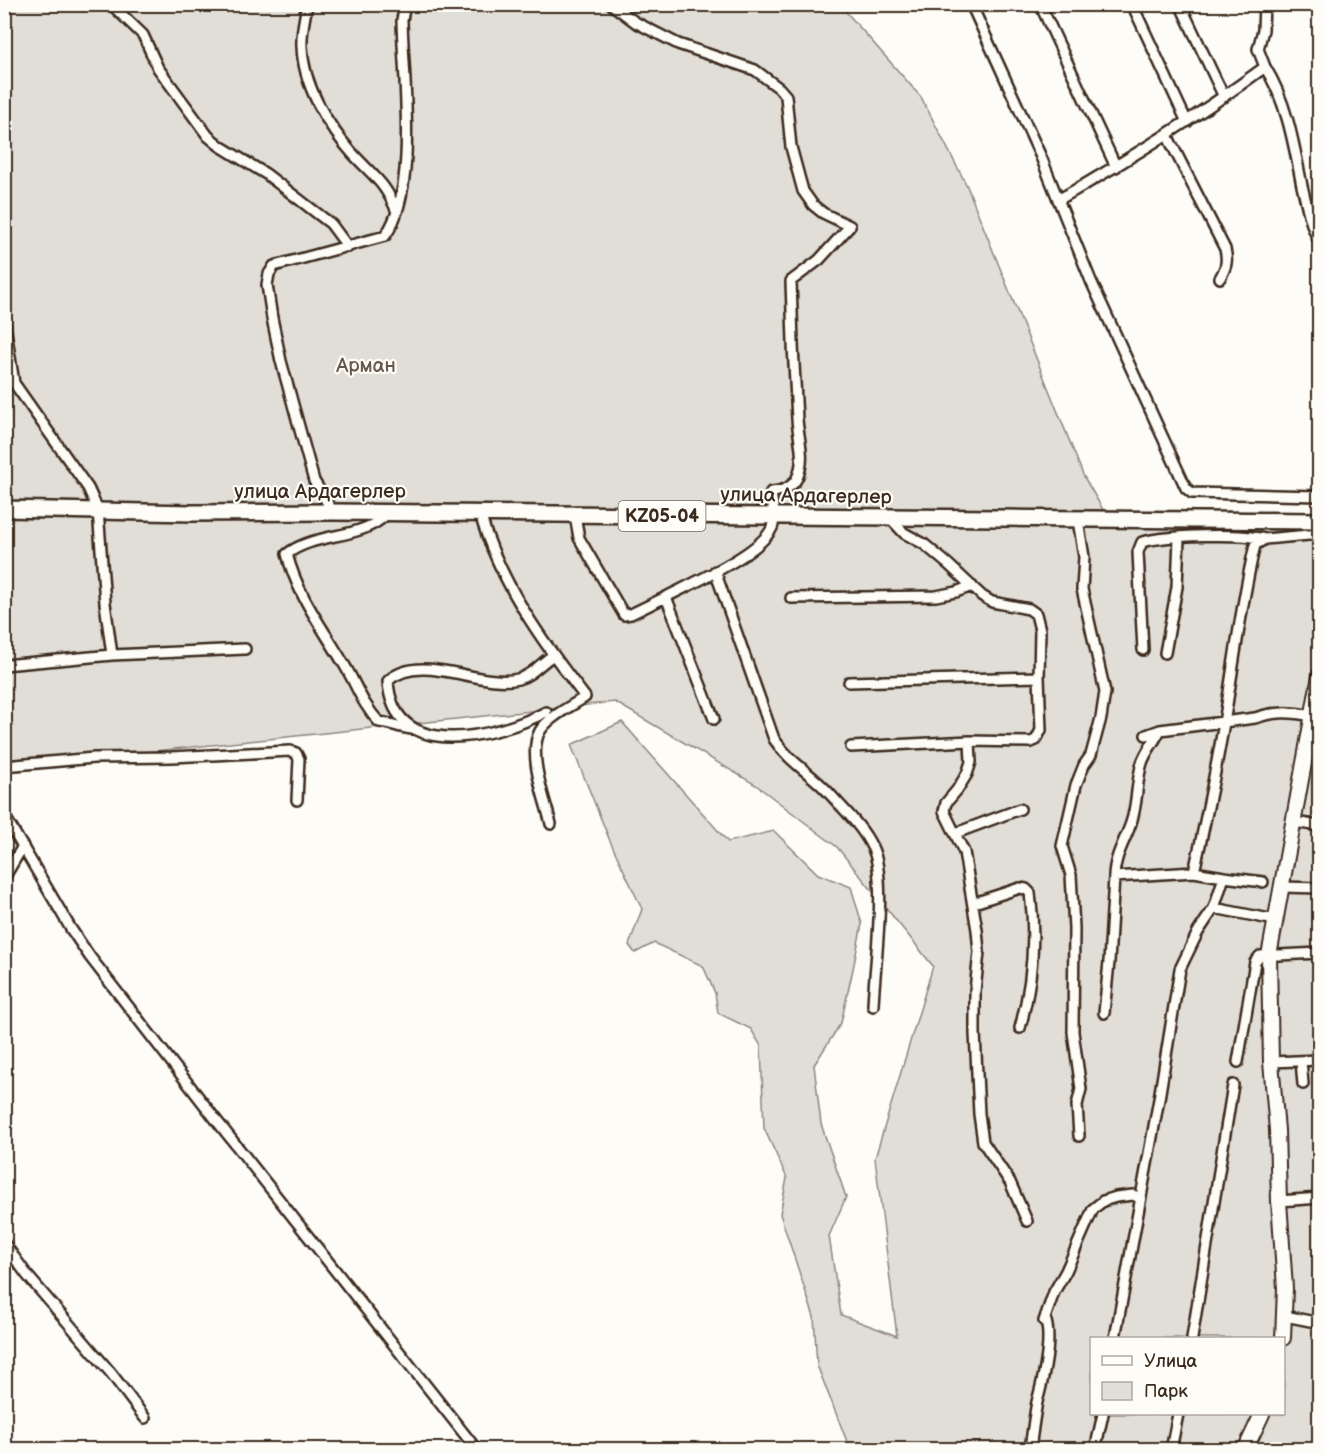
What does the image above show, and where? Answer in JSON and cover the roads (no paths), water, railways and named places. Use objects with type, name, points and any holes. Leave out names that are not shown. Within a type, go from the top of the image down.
[{"type":"main road","name":"улица Ардагерлер","points":[[4,509],[192,513],[333,512],[1320,521]]},
{"type":"street","points":[[111,4],[143,34],[158,68],[208,136],[266,174],[331,225],[348,247]]},
{"type":"street","points":[[307,4],[302,36],[305,74],[333,127],[352,153],[381,181],[398,215]]},
{"type":"street","points":[[333,512],[314,481],[306,458],[277,343],[267,285],[269,273],[274,266],[385,236],[398,215],[406,158],[402,20],[405,4]]},
{"type":"street","points":[[575,515],[579,538],[624,615],[631,614],[730,564],[764,541],[773,527],[775,517],[771,492],[781,492],[789,488],[800,473],[791,281],[819,260],[850,226],[823,213],[813,205],[803,191],[791,147],[786,96],[779,88],[755,70],[678,44],[635,22],[611,4]]},
{"type":"street","points":[[1040,4],[1116,167]]},
{"type":"street","points":[[1132,4],[1187,122]]},
{"type":"street","points":[[1180,4],[1224,97]]},
{"type":"street","points":[[1264,4],[1263,30],[1258,49],[1264,67],[1275,83],[1291,132],[1308,215],[1320,243]]},
{"type":"street","points":[[974,5],[1041,157],[1120,348],[1189,492],[1320,496]]},
{"type":"street","points":[[1058,200],[1167,135],[1264,67]]},
{"type":"street","points":[[1167,135],[1225,249],[1228,258],[1220,278]]},
{"type":"street","points":[[4,318],[14,383],[88,488],[98,510],[105,603],[112,656]]},
{"type":"street","points":[[388,513],[379,523],[356,532],[296,546],[287,554],[303,600],[346,666],[368,710],[379,722],[412,729],[421,734],[472,737],[524,723],[546,712]]},
{"type":"street","points":[[480,514],[488,540],[504,576],[552,656],[585,697],[568,707],[540,731],[534,751],[550,824]]},
{"type":"street","points":[[851,747],[970,741],[1031,742],[1036,740],[1041,730],[1040,630],[1036,614],[1029,609],[992,602],[982,596],[924,544],[904,533],[890,518]]},
{"type":"street","points":[[1078,520],[1084,557],[1082,590],[1105,692],[1091,755],[1076,785],[1062,846],[1071,875],[1074,928],[1073,1032],[1081,1089],[1077,1105],[1079,1136]]},
{"type":"street","points":[[1143,650],[1138,552],[1142,542],[1179,538],[1253,536],[1265,539],[1320,534]]},
{"type":"street","points":[[1166,653],[1177,587],[1179,538]]},
{"type":"street","points":[[1194,872],[1224,721],[1247,577],[1255,545],[1265,539]]},
{"type":"street","points":[[715,571],[774,739],[791,761],[827,790],[861,829],[876,856],[879,901],[873,1006]]},
{"type":"street","points":[[791,598],[936,596],[972,586]]},
{"type":"street","points":[[666,597],[714,719]]},
{"type":"street","points":[[4,665],[245,648]]},
{"type":"street","points":[[412,729],[398,713],[389,697],[388,681],[396,673],[433,669],[502,680],[516,679],[526,676],[552,656]]},
{"type":"street","points":[[1284,1337],[1277,1130],[1271,1062],[1269,956],[1294,822],[1314,732],[1311,716],[1318,693],[1320,675]]},
{"type":"street","points":[[849,682],[1039,677]]},
{"type":"street","points":[[1146,735],[1160,730],[1270,713],[1286,712],[1311,716]]},
{"type":"street","points":[[1104,1013],[1114,869],[1137,801],[1142,763],[1160,730]]},
{"type":"street","points":[[970,741],[971,762],[967,774],[946,802],[944,811],[964,852],[974,903],[979,952],[975,991],[976,1068],[982,1137],[996,1163],[1010,1182],[1027,1221]]},
{"type":"street","points":[[4,766],[94,758],[290,751],[296,753],[299,759],[297,800]]},
{"type":"street","points":[[956,833],[1020,809]]},
{"type":"street","points":[[4,815],[90,957],[477,1449]]},
{"type":"street","points":[[1294,822],[1320,826]]},
{"type":"street","points":[[6,874],[23,846]]},
{"type":"street","points":[[1114,877],[1194,872],[1263,882]]},
{"type":"street","points":[[1115,1337],[1160,1099],[1180,969],[1197,932],[1214,908],[1224,877]]},
{"type":"street","points":[[1282,886],[1320,888]]},
{"type":"street","points":[[974,903],[1020,888],[1030,892],[1033,930],[1031,972],[1020,1028]]},
{"type":"street","points":[[1214,908],[1275,920]]},
{"type":"street","points":[[1238,1062],[1255,962],[1260,956],[1320,953]]},
{"type":"street","points":[[1271,1062],[1320,1060]]},
{"type":"street","points":[[1301,1061],[1304,1084]]},
{"type":"street","points":[[1192,1337],[1233,1085]]},
{"type":"street","points":[[1030,1449],[1037,1402],[1043,1383],[1048,1339],[1045,1319],[1054,1292],[1066,1271],[1093,1209],[1103,1201],[1116,1197],[1133,1194],[1140,1198]]},
{"type":"street","points":[[1279,1201],[1320,1197]]},
{"type":"street","points":[[5,1245],[27,1275],[104,1364],[146,1418]]},
{"type":"street","points":[[1285,1316],[1320,1323]]},
{"type":"street","points":[[1095,1449],[1103,1415]]},
{"type":"street","points":[[1171,1449],[1178,1415]]},
{"type":"street","points":[[1245,1449],[1261,1415]]},
{"type":"park label","name":"Арман","points":[[366,366]]}]
